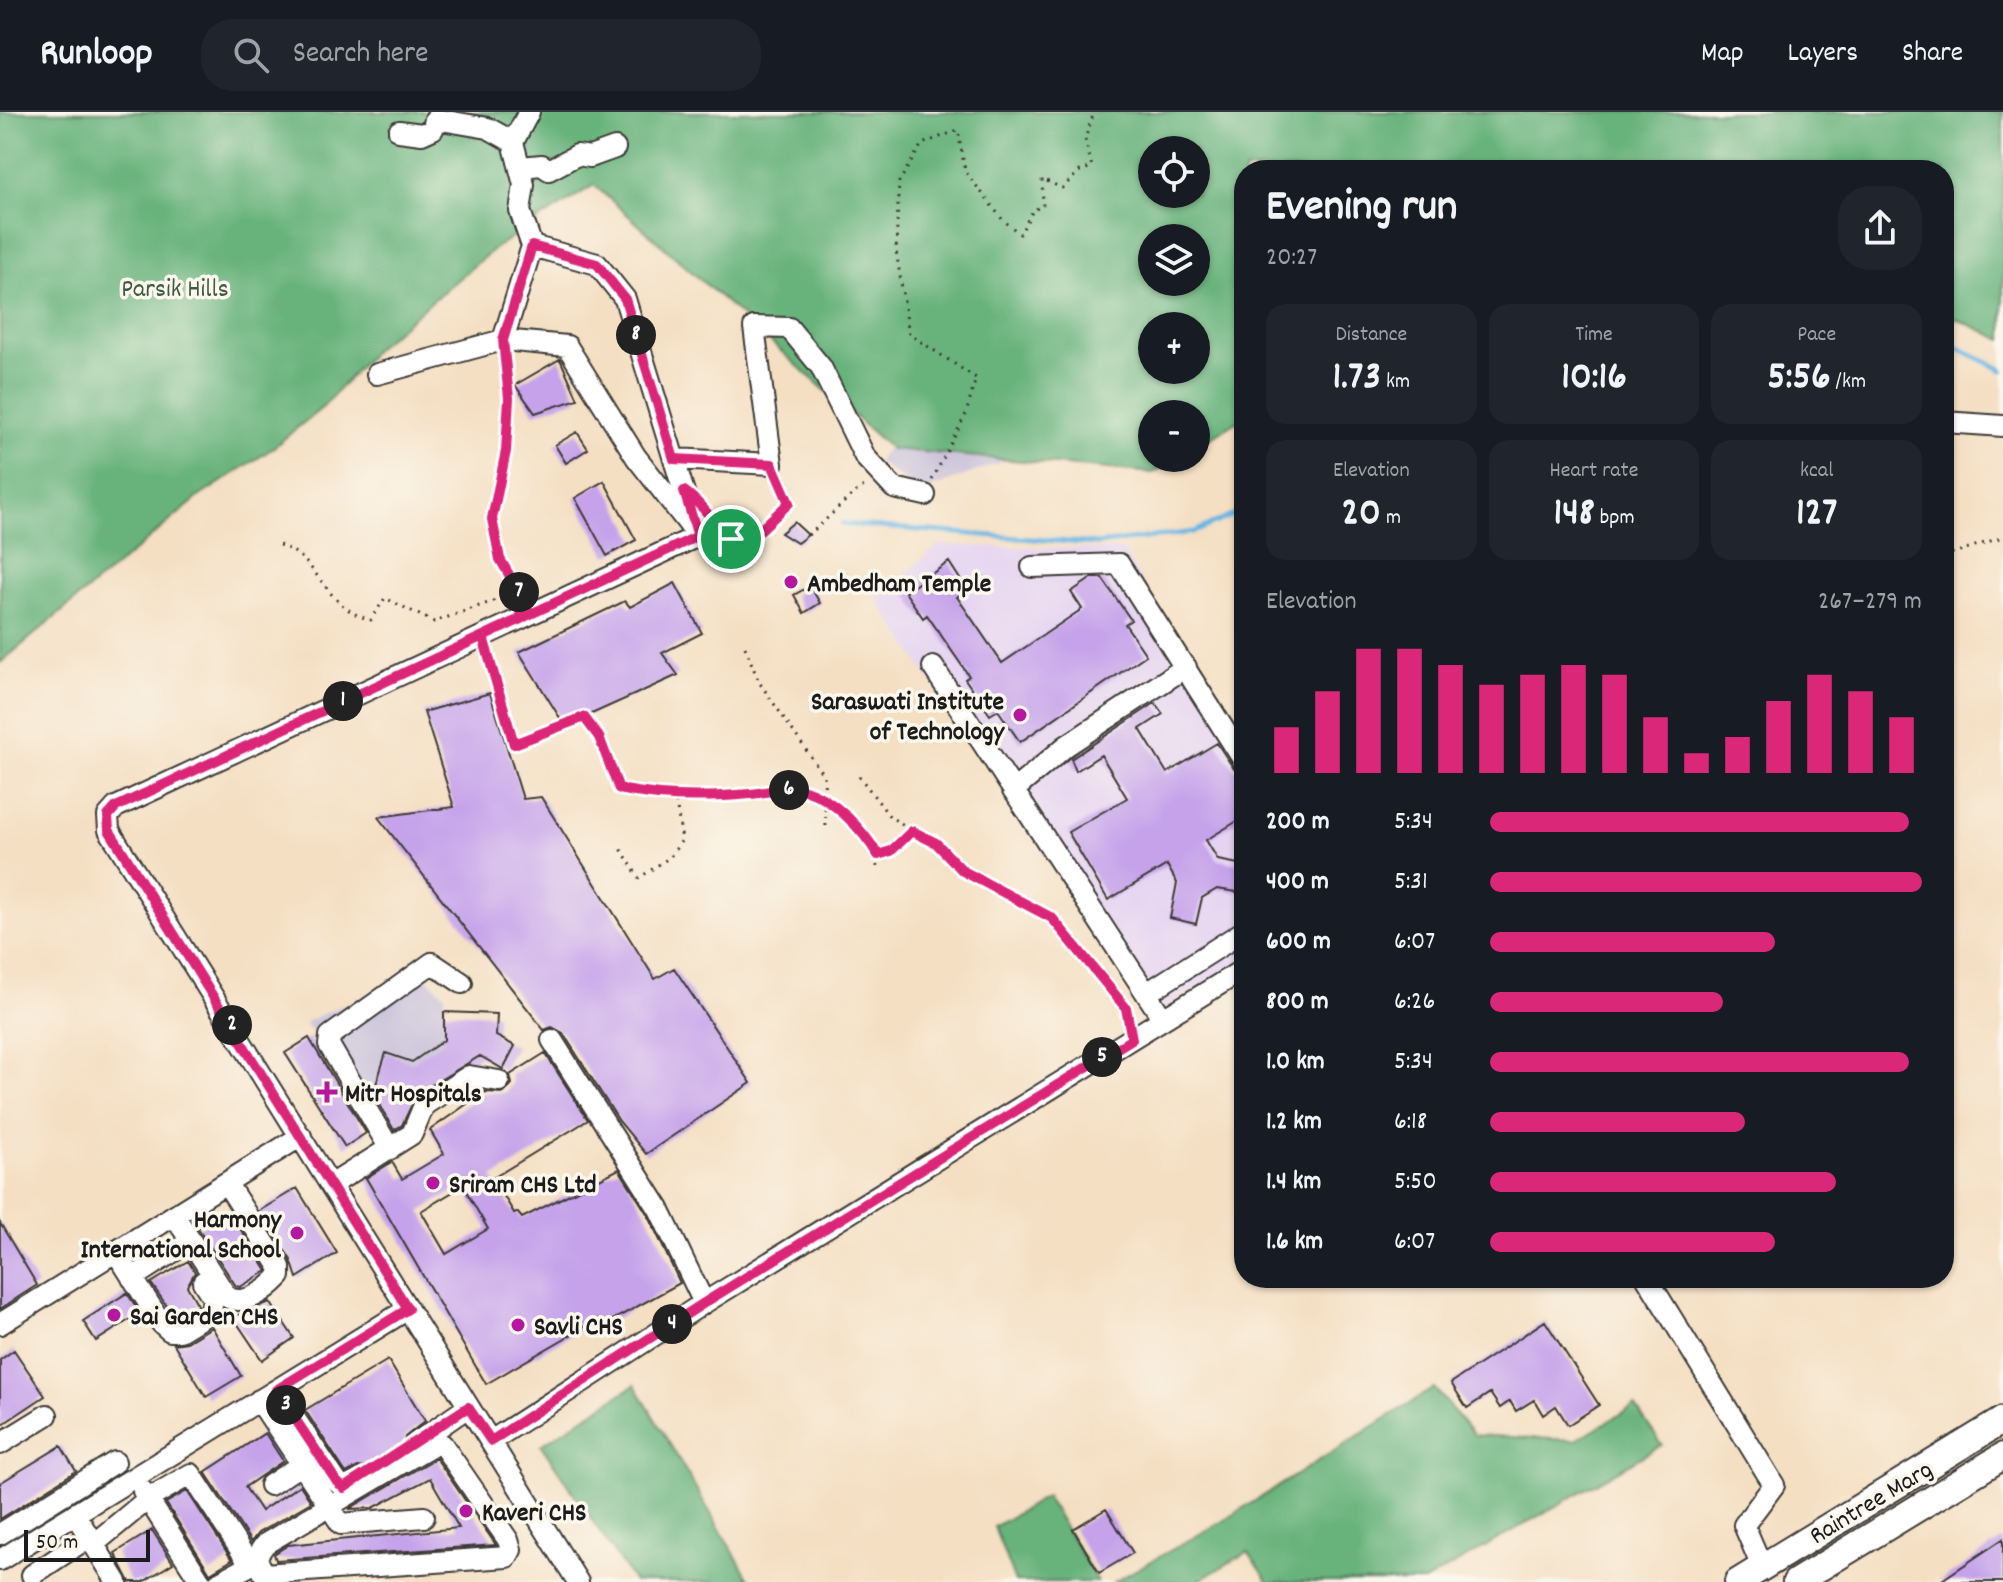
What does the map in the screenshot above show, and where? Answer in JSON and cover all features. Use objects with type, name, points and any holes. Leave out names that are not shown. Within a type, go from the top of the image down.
[{"type":"main road","name":"Raintree Marg","points":[[1738,1582],[2003,1420]]},
{"type":"main road","name":"Raintree Marg","points":[[1796,1582],[2003,1456]]},
{"type":"street","points":[[503,340],[532,246],[520,211],[524,185],[513,142],[529,112]]},
{"type":"street","points":[[399,131],[422,134],[433,129],[435,119],[488,128],[513,142]]},
{"type":"street","points":[[520,167],[542,165],[549,170],[577,155],[590,157],[615,148]]},
{"type":"street","points":[[532,246],[597,264],[625,299],[698,536]]},
{"type":"street","points":[[674,459],[772,464],[754,327],[789,328],[821,367],[865,457],[894,488],[925,495]]},
{"type":"street","points":[[377,374],[503,340],[567,346],[636,457],[698,536]]},
{"type":"street","points":[[1954,423],[2003,426]]},
{"type":"street","points":[[578,1582],[109,830],[108,816],[116,807],[698,536]]},
{"type":"street","points":[[1032,567],[1119,564],[1234,745]]},
{"type":"street","points":[[933,667],[1163,1019]]},
{"type":"street","points":[[1013,791],[1066,746],[1186,667]]},
{"type":"street","points":[[1147,993],[1234,937]]},
{"type":"street","points":[[390,1149],[329,1045],[330,1036],[432,963],[462,983]]},
{"type":"street","points":[[491,1441],[704,1303],[1234,975]]},
{"type":"street","points":[[552,1040],[659,1209],[704,1303]]},
{"type":"street","points":[[331,1185],[412,1134],[424,1105],[469,1076],[499,1081]]},
{"type":"street","points":[[0,1324],[301,1136]]},
{"type":"street","points":[[168,1219],[227,1297],[236,1302],[245,1301],[273,1283],[280,1276],[280,1267],[227,1184]]},
{"type":"street","points":[[116,1252],[162,1324],[170,1331],[180,1331],[211,1312],[213,1298],[179,1248],[168,1219]]},
{"type":"street","points":[[132,1278],[179,1248]]},
{"type":"street","points":[[1653,1288],[1774,1485],[1744,1525],[1762,1567]]},
{"type":"street","points":[[219,1582],[247,1567],[247,1560],[191,1474],[148,1499],[34,1578],[8,1555],[408,1309]]},
{"type":"street","points":[[268,1395],[344,1488],[468,1407]]},
{"type":"street","points":[[268,1395],[302,1464],[341,1524],[424,1517]]},
{"type":"street","points":[[0,1444],[47,1415]]},
{"type":"street","points":[[436,1443],[442,1444],[508,1540],[511,1550],[507,1557],[264,1574],[256,1557],[260,1549],[332,1507],[436,1443]]},
{"type":"street","points":[[0,1534],[115,1462]]},
{"type":"street","points":[[270,1485],[302,1464]]},
{"type":"street","points":[[134,1477],[199,1578],[175,1582]]},
{"type":"street","points":[[70,1517],[117,1582]]},
{"type":"street","points":[[87,1543],[106,1582]]},
{"type":"path","points":[[925,495],[966,414],[976,378],[909,334],[896,250],[899,182],[922,144],[958,130],[965,171],[1002,219],[1020,234],[1033,210],[1043,206],[1042,179],[1062,188],[1080,171],[1092,167],[1085,139],[1094,112]]},
{"type":"path","points":[[503,340],[509,398],[506,451],[492,519],[500,559],[519,592],[521,619]]},
{"type":"path","points":[[707,513],[731,539],[756,534],[789,503],[772,464]]},
{"type":"path","points":[[808,535],[836,514],[842,500],[882,475]]},
{"type":"path","points":[[1954,553],[2003,537]]},
{"type":"path","points":[[279,545],[290,548],[309,566],[333,598],[352,615],[371,620],[385,598],[434,622],[519,592]]},
{"type":"path","points":[[483,637],[514,744],[584,717],[599,737],[619,789],[675,796],[747,794],[802,788],[825,799],[867,837],[878,855],[877,867]]},
{"type":"path","points":[[745,647],[759,682],[824,776],[826,828]]},
{"type":"path","points":[[859,776],[890,817],[936,843],[963,871],[1052,918],[1126,1008],[1132,1039]]},
{"type":"path","points":[[620,847],[639,878],[670,857],[682,840],[675,796]]},
{"type":"path","points":[[878,855],[891,851],[912,831]]},
{"type":"shaded area","points":[[917,400],[1011,458],[922,492],[878,462]]},
{"type":"shaded area","points":[[938,545],[1123,550],[1234,735],[1234,965],[1153,1016],[877,599]]},
{"type":"shaded area","points":[[420,971],[445,995],[444,1040],[412,1062],[386,1054],[369,1105],[305,1022]]},
{"type":"green space","name":"Parsik Hills","points":[[0,112],[2003,112],[2003,340],[1954,318],[1954,160],[1234,160],[1234,423],[1210,438],[1210,400],[1138,400],[1138,472],[891,449],[594,185],[495,248],[376,348],[323,407],[270,450],[200,496],[0,663]]},
{"type":"green space","points":[[635,1385],[751,1582],[634,1582],[541,1445]]},
{"type":"green space","points":[[1434,1388],[1474,1435],[1575,1440],[1635,1406],[1662,1445],[1424,1582],[1269,1582],[1248,1552],[1196,1582],[1114,1582],[1223,1521]]},
{"type":"green space","points":[[1046,1496],[1098,1582],[1015,1582],[994,1527]]},
{"type":"building","points":[[560,359],[578,399],[535,413],[515,385]]},
{"type":"building","points":[[577,432],[588,449],[566,463],[555,445]]},
{"type":"building","points":[[604,481],[636,540],[607,556],[575,498]]},
{"type":"building","points":[[794,522],[808,535],[797,543],[781,533]]},
{"type":"building","points":[[949,562],[967,590],[957,597],[1002,663],[1082,609],[1071,592],[1092,578],[1102,578],[1131,620],[1125,624],[1146,655],[1020,742],[998,710],[990,715],[965,679],[969,676],[927,615],[923,618],[905,592]]},
{"type":"building","points":[[675,583],[702,633],[662,653],[678,675],[565,726],[519,652],[625,601],[630,607]]},
{"type":"building","points":[[810,586],[820,603],[804,613],[794,595]]},
{"type":"building","points":[[490,693],[523,799],[541,797],[655,979],[674,968],[751,1083],[646,1154],[619,1121],[563,1033],[552,1027],[544,1030],[378,817],[454,807],[424,712]]},
{"type":"building","points":[[1155,703],[1163,714],[1140,729],[1167,773],[1217,743],[1234,769],[1234,823],[1206,840],[1218,860],[1234,863],[1234,892],[1217,889],[1202,898],[1196,924],[1170,918],[1177,883],[1167,865],[1108,900],[1068,832],[1127,798],[1101,755],[1076,771],[1071,759]]},
{"type":"building","points":[[444,1012],[497,1014],[496,1036],[515,1046],[503,1069],[480,1056],[417,1094],[402,1125],[394,1130],[373,1094],[386,1053],[412,1062],[444,1040]]},
{"type":"building","name":"Mitr Hospitals","points":[[309,1038],[366,1133],[345,1147],[285,1053]]},
{"type":"building","points":[[545,1053],[588,1120],[493,1178],[514,1213],[517,1212],[522,1218],[619,1169],[648,1215],[680,1283],[602,1326],[598,1319],[486,1384],[366,1178],[392,1162],[402,1179],[444,1154],[430,1130],[484,1092],[504,1093],[512,1084],[510,1075]],"holes":[[[463,1186],[488,1229],[446,1254],[421,1211]]]},
{"type":"building","name":"Harmony International School","points":[[297,1188],[337,1253],[297,1278],[291,1260],[259,1211]]},
{"type":"building","points":[[229,1211],[267,1271],[240,1287],[236,1286],[198,1228]]},
{"type":"building","points":[[0,1223],[37,1285],[0,1309]]},
{"type":"building","points":[[188,1261],[195,1272],[187,1286],[198,1305],[175,1318],[151,1283]]},
{"type":"building","name":"Sai Garden CHS","points":[[127,1293],[140,1313],[96,1341],[83,1321]]},
{"type":"building","points":[[270,1302],[294,1338],[262,1360],[233,1317]]},
{"type":"building","points":[[1545,1321],[1599,1405],[1568,1425],[1556,1406],[1543,1415],[1534,1400],[1516,1411],[1510,1401],[1500,1408],[1490,1393],[1467,1408],[1451,1383]]},
{"type":"building","points":[[212,1327],[241,1376],[206,1397],[174,1344],[187,1342]]},
{"type":"building","points":[[14,1350],[45,1396],[0,1426],[0,1360]]},
{"type":"building","points":[[388,1360],[425,1421],[405,1437],[404,1447],[369,1468],[358,1467],[346,1473],[305,1410]]},
{"type":"building","points":[[265,1433],[283,1461],[245,1487],[261,1511],[300,1485],[311,1502],[258,1533],[251,1542],[205,1472]]},
{"type":"building","points":[[61,1446],[76,1471],[0,1519],[0,1483]]},
{"type":"building","name":"Kaveri CHS","points":[[436,1458],[496,1545],[276,1560],[274,1554],[288,1545],[459,1528],[430,1478],[373,1508],[349,1509]]},
{"type":"building","points":[[187,1491],[232,1560],[210,1573],[166,1503]]},
{"type":"building","points":[[1106,1509],[1133,1553],[1099,1573],[1073,1529]]},
{"type":"building","points":[[152,1530],[173,1563],[143,1582],[130,1582],[115,1553]]},
{"type":"building","points":[[2003,1539],[2003,1582],[1939,1582]]},
{"type":"waterway","points":[[1954,346],[2003,370]]},
{"type":"waterway","points":[[842,524],[1097,544],[1194,532],[1234,514]]},
{"type":"place","name":"Ambedham Temple","points":[[791,582]]},
{"type":"place","name":"Saraswati Institute of Technology","points":[[1020,715]]},
{"type":"place","name":"Mitr Hospitals","points":[[327,1092]]},
{"type":"place","name":"Sriram CHS Ltd","points":[[433,1183]]},
{"type":"place","name":"Harmony International School","points":[[297,1233]]},
{"type":"place","name":"Sai Garden CHS","points":[[114,1315]]},
{"type":"place","name":"Savli CHS","points":[[518,1325]]},
{"type":"place","name":"Kaveri CHS","points":[[466,1511]]},
{"type":"route","points":[[731,539],[714,524],[700,502],[684,491],[698,536],[521,619],[116,807],[108,816],[109,830],[408,1309],[276,1390],[344,1488],[353,1485],[468,1407],[491,1441],[704,1303],[1132,1039],[1126,1008],[1052,918],[963,871],[936,843],[912,831],[891,851],[878,855],[867,837],[825,799],[802,788],[747,794],[675,796],[644,795],[619,789],[599,737],[584,717],[514,744],[483,637],[521,619],[519,592],[500,559],[492,519],[506,451],[509,398],[503,340],[532,246],[597,264],[625,299],[674,459],[772,464],[789,503],[756,534],[731,539]]}]
